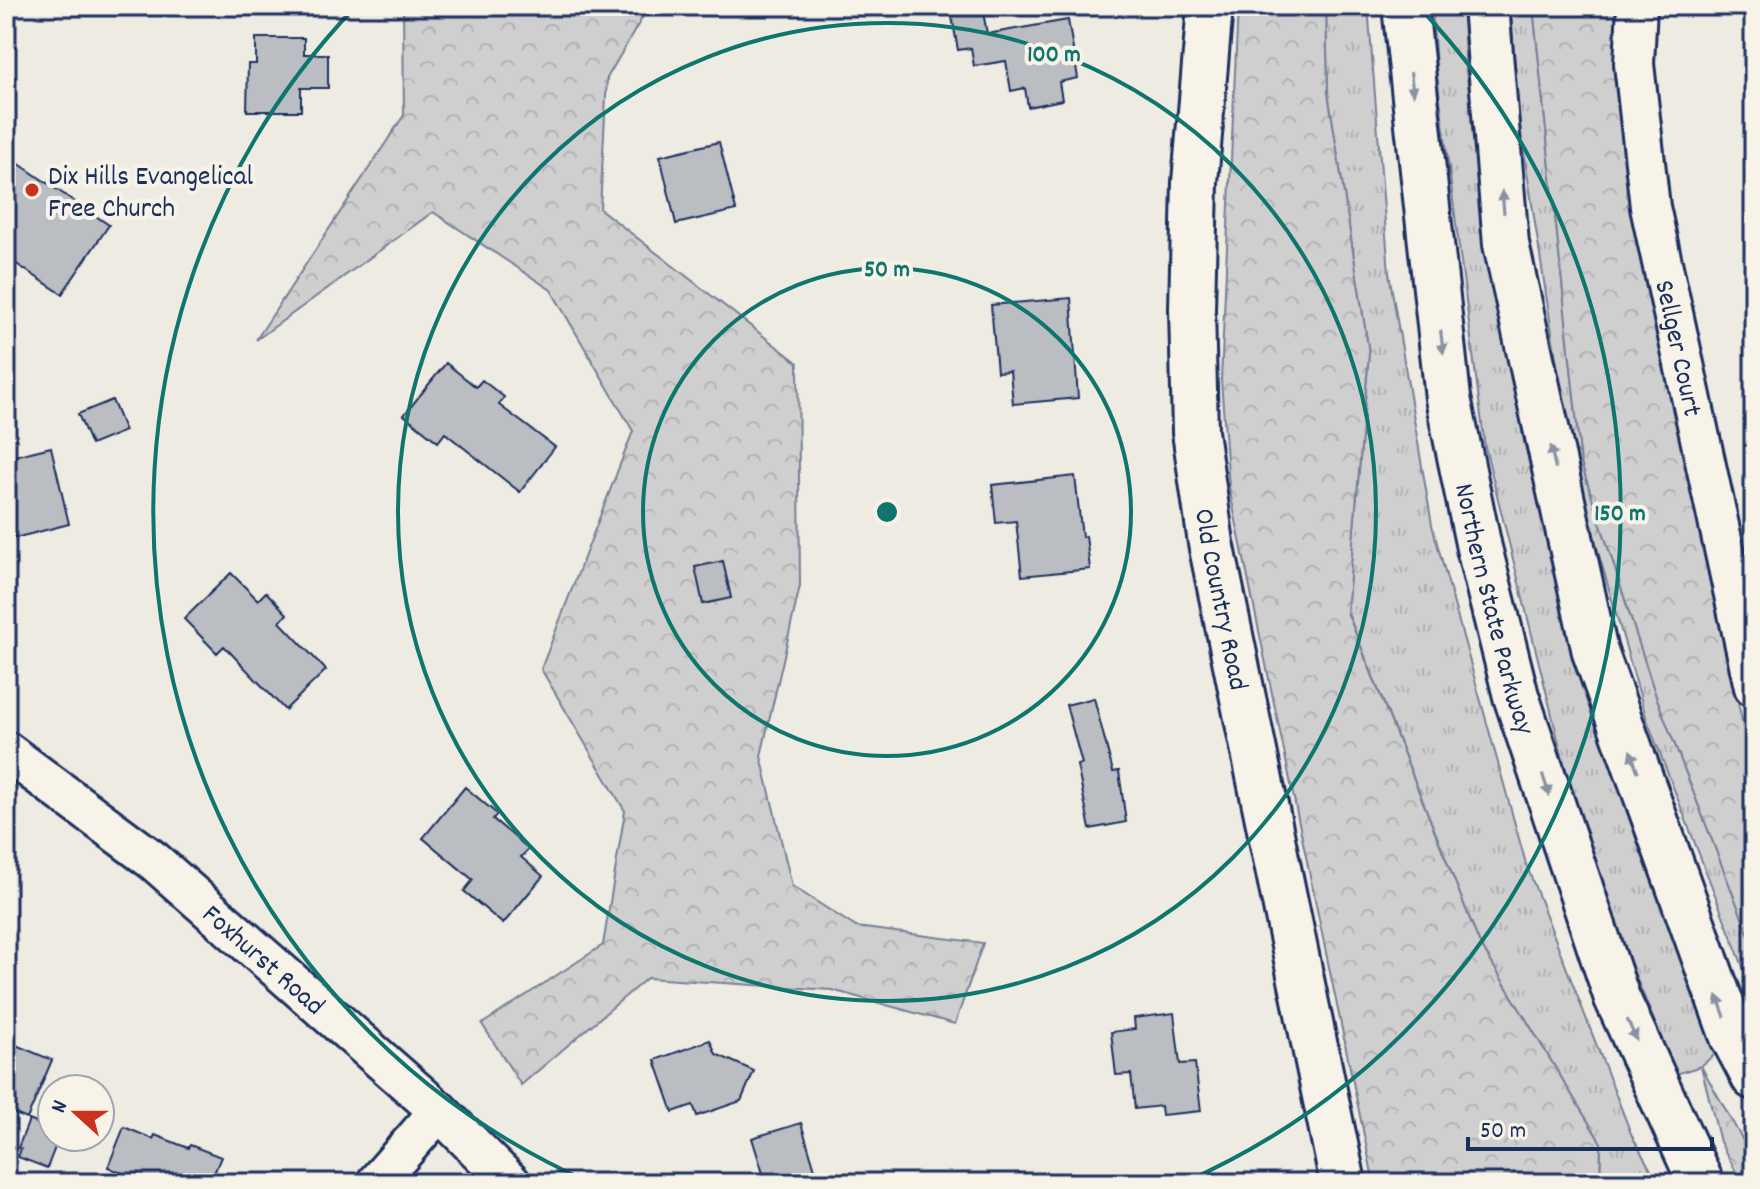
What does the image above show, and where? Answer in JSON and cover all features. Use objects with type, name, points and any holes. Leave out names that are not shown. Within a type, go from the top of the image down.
[{"type":"main road","name":"Old Country Road","points":[[1210,6],[1195,182],[1192,309],[1195,432],[1211,543],[1343,1183]]},
{"type":"main road","name":"Northern State Parkway","points":[[1405,6],[1448,398],[1486,577],[1516,696],[1617,998],[1701,1183]]},
{"type":"main road","points":[[1486,6],[1506,244],[1595,652],[1733,1037],[1754,1077]]},
{"type":"street","name":"Sellger Court","points":[[1637,6],[1634,64],[1650,207],[1754,687]]},
{"type":"street","name":"Foxhurst Road","points":[[6,751],[154,861],[439,1111],[511,1183]]},
{"type":"street","points":[[376,1183],[439,1111]]},
{"type":"green space","points":[[403,6],[649,6],[607,78],[600,209],[798,363],[800,586],[761,756],[792,886],[856,927],[983,943],[955,1024],[832,990],[647,978],[521,1085],[482,1024],[603,945],[625,811],[541,669],[633,431],[551,290],[433,212],[256,340],[404,115]]},
{"type":"green space","points":[[1238,6],[1326,6],[1328,93],[1369,353],[1347,612],[1479,942],[1601,1143],[1600,1183],[1374,1183],[1229,487],[1221,380]]},
{"type":"green space","points":[[1326,6],[1368,6],[1389,273],[1432,525],[1526,864],[1632,1136],[1658,1183],[1600,1183],[1601,1143],[1479,942],[1347,611],[1369,353],[1328,93]]},
{"type":"green space","points":[[1432,6],[1463,6],[1465,65],[1524,442],[1639,848],[1721,1049],[1701,1066],[1676,1074],[1589,863],[1485,447],[1436,69]]},
{"type":"green space","points":[[1511,6],[1533,6],[1581,463],[1656,696],[1754,948],[1754,995],[1647,720],[1572,462],[1517,107]]},
{"type":"green space","points":[[1533,6],[1625,6],[1636,231],[1754,776],[1754,948],[1656,696],[1581,463]]},
{"type":"green space","points":[[1701,1066],[1754,1160],[1754,1183],[1742,1183],[1720,1142]]},
{"type":"building","points":[[950,6],[982,6],[987,34],[1068,20],[1078,78],[1059,82],[1062,100],[1028,107],[1025,88],[1011,91],[1006,61],[974,66],[971,48],[958,50]]},
{"type":"building","points":[[256,38],[304,38],[304,54],[328,54],[328,88],[301,88],[301,111],[247,111],[248,64],[256,64]]},
{"type":"building","points":[[719,142],[736,210],[676,224],[660,156]]},
{"type":"building","name":"Dix Hills Evangelical Free Church","points":[[6,155],[109,225],[62,294],[6,257]]},
{"type":"building","points":[[1071,298],[1078,398],[1013,404],[1010,371],[997,372],[991,305]]},
{"type":"building","points":[[446,363],[476,387],[482,380],[504,397],[499,405],[555,447],[520,492],[445,433],[438,442],[404,415]]},
{"type":"building","points":[[112,400],[125,431],[91,445],[78,414]]},
{"type":"building","points":[[51,447],[69,524],[15,538],[6,497],[6,458]]},
{"type":"building","points":[[1075,476],[1082,537],[1086,536],[1090,569],[1022,576],[1016,521],[996,523],[992,485]]},
{"type":"building","points":[[723,561],[731,598],[703,604],[695,567]]},
{"type":"building","points":[[231,573],[258,600],[266,592],[287,614],[280,622],[326,670],[285,710],[224,646],[217,653],[184,619]]},
{"type":"building","points":[[1094,698],[1113,772],[1119,771],[1126,822],[1090,829],[1077,765],[1082,764],[1066,705]]},
{"type":"building","points":[[465,787],[497,814],[493,819],[529,849],[521,857],[543,876],[503,924],[464,891],[473,880],[423,838]]},
{"type":"building","points":[[1174,1013],[1180,1064],[1195,1063],[1201,1111],[1162,1115],[1161,1106],[1135,1109],[1131,1074],[1116,1075],[1111,1032],[1135,1029],[1134,1018]]},
{"type":"building","points":[[710,1040],[716,1054],[754,1071],[741,1101],[697,1116],[693,1105],[673,1112],[655,1060]]},
{"type":"building","points":[[6,1041],[52,1060],[46,1073],[36,1073],[36,1098],[27,1119],[6,1110]]},
{"type":"building","points":[[29,1120],[36,1123],[36,1153],[53,1153],[47,1168],[18,1157],[21,1149],[18,1148]]},
{"type":"building","points":[[801,1123],[816,1173],[783,1183],[766,1183],[752,1138]]},
{"type":"building","points":[[124,1127],[153,1139],[155,1135],[221,1157],[210,1183],[121,1183],[124,1174],[108,1167]]},
{"type":"place","name":"Dix Hills Evangelical Free Church","points":[[32,190]]}]
